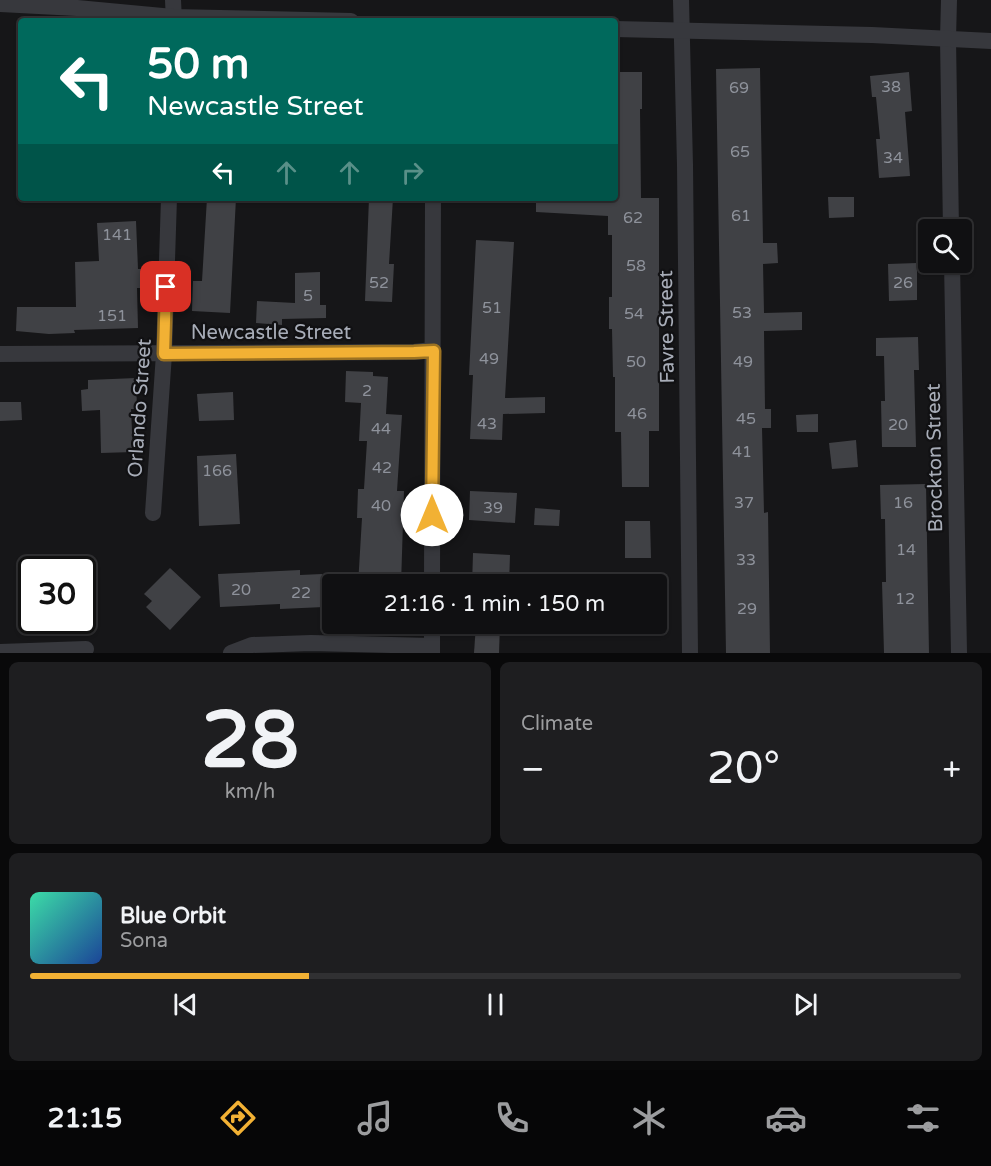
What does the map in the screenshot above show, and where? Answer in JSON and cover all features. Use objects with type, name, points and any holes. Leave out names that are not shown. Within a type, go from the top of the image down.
[{"type":"street","name":"Favre Street","points":[[681,0],[690,653]]},
{"type":"street","points":[[949,0],[951,219]]},
{"type":"street","points":[[0,4],[292,18]]},
{"type":"street","points":[[618,29],[872,35],[991,41]]},
{"type":"street","name":"Orlando Street","points":[[153,513],[164,354],[169,201]]},
{"type":"street","points":[[432,574],[433,201]]},
{"type":"street","name":"Brockton Street","points":[[952,273],[959,653]]},
{"type":"street","name":"Newcastle Street","points":[[0,354],[434,351]]},
{"type":"street","points":[[231,653],[252,645],[311,643],[432,650],[432,634]]},
{"type":"street","points":[[0,652],[86,649]]},
{"type":"building","points":[[760,68],[763,243],[777,243],[778,263],[763,264],[764,313],[802,312],[802,330],[764,331],[765,409],[771,409],[771,428],[762,428],[764,513],[768,512],[770,653],[726,653],[716,69]]},
{"type":"building","points":[[618,72],[642,72],[641,198],[659,198],[659,431],[649,431],[649,487],[622,487],[621,432],[615,432],[615,377],[613,377],[612,329],[609,329],[609,297],[612,297],[612,235],[608,235],[608,216],[536,212],[536,201],[618,201]]},
{"type":"building","points":[[909,72],[912,111],[905,112],[910,176],[879,178],[876,139],[880,139],[876,97],[872,97],[870,76]]},
{"type":"building","points":[[828,197],[854,197],[854,217],[829,218]]},
{"type":"building","points":[[207,201],[236,201],[230,313],[192,311],[193,281],[202,281]]},
{"type":"building","points":[[369,201],[393,201],[389,264],[394,264],[392,302],[365,301]]},
{"type":"building","points":[[136,221],[138,269],[141,269],[141,288],[137,288],[138,328],[74,330],[75,333],[49,334],[16,331],[17,307],[76,307],[75,262],[99,261],[97,223]]},
{"type":"building","points":[[476,240],[514,242],[505,398],[545,397],[545,413],[503,414],[502,440],[470,439],[473,375],[469,375]]},
{"type":"building","points":[[917,263],[917,300],[889,301],[888,264]]},
{"type":"building","points":[[320,272],[320,305],[326,305],[326,318],[282,319],[282,325],[256,323],[257,301],[295,303],[295,273]]},
{"type":"building","points":[[918,337],[919,370],[914,370],[916,447],[882,447],[881,401],[885,401],[884,356],[876,356],[876,338]]},
{"type":"building","points":[[346,371],[373,372],[373,376],[388,377],[386,414],[402,415],[397,491],[404,491],[401,574],[359,574],[362,518],[357,518],[358,489],[364,489],[367,441],[359,441],[361,403],[345,402]]},
{"type":"building","points":[[136,378],[137,409],[131,409],[133,452],[101,453],[100,410],[82,411],[81,390],[88,389],[88,380]]},
{"type":"building","points":[[233,392],[234,420],[199,421],[197,394]]},
{"type":"building","points":[[0,402],[21,402],[22,420],[0,421]]},
{"type":"building","points":[[818,414],[818,432],[797,432],[796,415]]},
{"type":"building","points":[[856,440],[858,467],[832,469],[829,443]]},
{"type":"building","points":[[236,454],[240,524],[199,526],[197,456]]},
{"type":"building","points":[[926,484],[929,653],[884,653],[882,582],[886,582],[885,519],[881,519],[880,485]]},
{"type":"building","points":[[470,491],[517,493],[515,523],[469,520]]},
{"type":"building","points":[[535,508],[560,510],[559,526],[534,525]]},
{"type":"building","points":[[625,521],[650,521],[651,558],[625,558]]},
{"type":"building","points":[[473,553],[510,555],[509,574],[472,574]]},
{"type":"building","points":[[170,568],[201,597],[170,630],[146,607],[152,601],[144,594]]},
{"type":"building","points":[[300,570],[300,575],[322,574],[322,607],[280,609],[280,604],[220,607],[218,574]]},
{"type":"building","points":[[475,634],[500,634],[499,653],[474,653]]},
{"type":"route","points":[[166,287],[164,354],[434,351],[432,515]]}]
